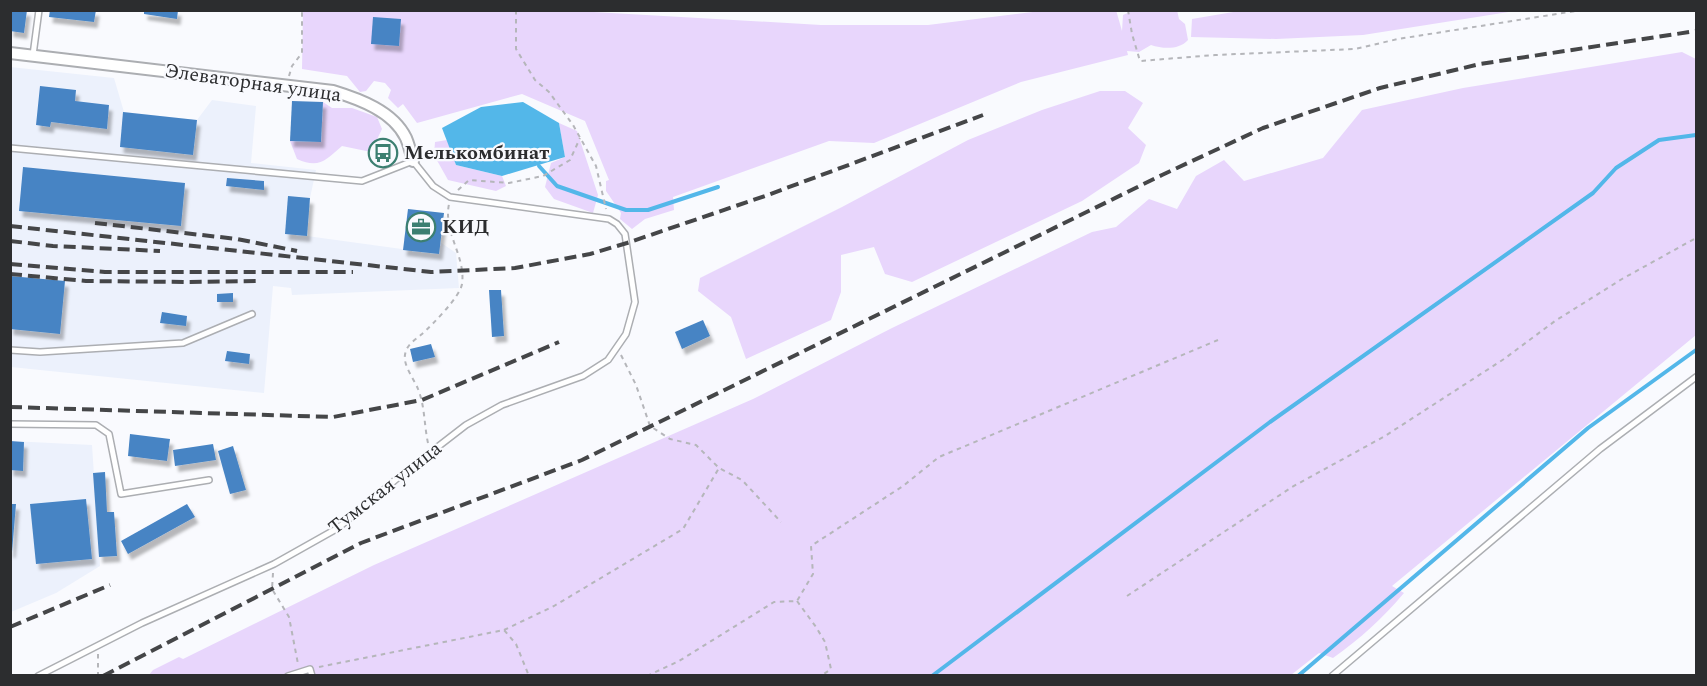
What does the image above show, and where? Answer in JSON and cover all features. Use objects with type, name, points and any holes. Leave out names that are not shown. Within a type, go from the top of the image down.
[{"type":"street","name":"Элеваторная улица","points":[[10,53],[333,91],[361,100],[391,119],[406,137],[413,160]]},
{"type":"lane","points":[[33,55],[39,10]]},
{"type":"lane","points":[[10,148],[362,181],[413,160]]},
{"type":"lane","name":"Элеваторная улица","points":[[413,160],[433,186],[450,197]]},
{"type":"lane","name":"Тумская улица","points":[[38,675],[142,623],[273,564],[338,528],[466,425],[502,405],[582,376],[609,360],[626,334],[635,302],[625,234],[617,224],[609,219],[450,197]]},
{"type":"lane","points":[[10,350],[40,352],[183,343],[252,314]]},
{"type":"lane","points":[[1332,675],[1600,449],[1696,377]]},
{"type":"lane","points":[[10,424],[96,424],[109,434],[121,495],[208,480]]},
{"type":"lane","points":[[288,675],[311,672]]},
{"type":"path","points":[[286,84],[292,66],[302,53],[302,10]]},
{"type":"path","points":[[516,10],[516,48],[535,80],[549,92],[596,166],[606,206]]},
{"type":"path","points":[[1128,10],[1140,61],[1215,55],[1355,49],[1398,39],[1582,10]]},
{"type":"path","points":[[430,453],[422,400],[405,362],[405,354],[412,342],[436,321],[462,287],[463,271],[447,214],[450,197],[470,180],[509,183],[543,176],[570,159],[580,138]]},
{"type":"path","points":[[1127,596],[1292,487],[1385,436],[1504,359],[1555,321],[1622,279],[1696,238]]},
{"type":"path","points":[[797,600],[813,574],[811,546],[903,486],[939,457],[1218,340]]},
{"type":"path","points":[[617,348],[636,385],[650,426],[670,439],[696,446],[719,468],[742,480],[781,522]]},
{"type":"path","points":[[311,672],[504,630],[554,606],[683,529],[719,468]]},
{"type":"path","points":[[273,564],[272,589],[289,617],[300,672]]},
{"type":"path","points":[[647,675],[679,661],[774,602],[797,600]]},
{"type":"path","points":[[797,600],[825,642],[831,669],[821,675]]},
{"type":"path","points":[[504,630],[516,644],[529,675]]},
{"type":"path","points":[[98,646],[99,675]]},
{"type":"shaded area","points":[[303,10],[559,10],[821,25],[928,25],[1041,11],[1116,10],[1122,31],[1123,15],[1132,11],[1177,10],[1179,19],[1185,24],[1188,40],[1176,47],[1151,45],[1139,52],[1127,51],[1128,55],[1021,82],[874,143],[829,141],[673,197],[674,210],[645,219],[632,229],[620,219],[621,213],[606,191],[606,181],[609,180],[585,121],[522,94],[417,123],[403,104],[398,108],[388,98],[391,90],[385,83],[374,81],[366,91],[360,92],[347,76],[302,69]]},
{"type":"shaded area","points":[[1239,11],[1345,12],[1515,11],[1363,35],[1276,39],[1191,37],[1192,19]]},
{"type":"shaded area","points":[[1682,52],[1696,59],[1696,335],[1392,586],[1404,593],[1371,628],[1333,658],[1319,653],[1291,675],[148,676],[153,670],[179,657],[183,659],[374,565],[753,399],[892,328],[1092,232],[1116,227],[1149,199],[1177,209],[1196,176],[1224,160],[1244,181],[1323,158],[1362,110],[1463,88]]},
{"type":"shaded area","points":[[10,67],[114,78],[124,112],[197,120],[212,100],[256,106],[251,163],[316,170],[310,198],[307,236],[438,254],[440,242],[456,253],[459,288],[292,295],[291,288],[273,286],[264,393],[11,367]]},
{"type":"shaded area","points":[[1100,91],[1125,91],[1143,103],[1128,128],[1146,145],[1139,163],[1082,201],[912,282],[885,274],[874,247],[841,255],[841,292],[831,320],[746,359],[731,317],[698,291],[700,278],[842,207],[968,140],[1042,110]]},
{"type":"shaded area","points":[[323,102],[332,108],[352,108],[377,117],[382,129],[371,152],[342,146],[322,162],[311,163],[297,159],[290,141],[321,142]]},
{"type":"shaded area","points":[[559,123],[577,131],[598,195],[593,213],[554,199],[545,187],[551,163],[565,157]]},
{"type":"shaded area","points":[[447,140],[456,165],[502,176],[506,186],[496,191],[448,180],[434,155],[435,142]]},
{"type":"shaded area","points":[[10,441],[92,445],[100,566],[56,593],[11,612]]},
{"type":"water","points":[[523,102],[559,123],[565,157],[502,176],[456,165],[442,128],[481,107]]},
{"type":"building","points":[[10,10],[27,10],[24,33],[10,31]]},
{"type":"building","points":[[50,10],[96,10],[94,22],[49,17]]},
{"type":"building","points":[[144,10],[178,10],[177,19],[144,14]]},
{"type":"building","points":[[373,17],[401,19],[399,46],[371,44]]},
{"type":"building","points":[[40,86],[76,90],[75,101],[109,105],[107,129],[51,122],[50,127],[36,125]]},
{"type":"building","points":[[292,101],[323,102],[321,142],[290,141]]},
{"type":"building","points":[[123,112],[197,120],[193,155],[120,147]]},
{"type":"building","points":[[23,167],[185,183],[181,226],[19,211]]},
{"type":"building","points":[[227,178],[264,181],[264,190],[226,186]]},
{"type":"building","points":[[288,196],[310,198],[307,236],[285,234]]},
{"type":"building","points":[[408,209],[444,213],[439,254],[403,250]]},
{"type":"building","points":[[10,276],[65,281],[60,334],[10,329]]},
{"type":"building","points":[[489,290],[501,290],[504,336],[492,337]]},
{"type":"building","points":[[233,293],[233,302],[217,302],[217,294]]},
{"type":"building","points":[[162,312],[187,316],[186,326],[160,323]]},
{"type":"building","points":[[703,320],[710,336],[682,349],[675,332]]},
{"type":"building","points":[[431,344],[435,357],[413,362],[410,349]]},
{"type":"building","points":[[227,351],[250,354],[249,364],[225,361]]},
{"type":"building","points":[[130,434],[170,439],[167,461],[128,456]]},
{"type":"building","points":[[10,441],[24,442],[23,471],[10,470]]},
{"type":"building","points":[[213,444],[216,460],[175,466],[173,450]]},
{"type":"building","points":[[233,446],[246,490],[230,494],[218,451]]},
{"type":"building","points":[[105,472],[107,512],[114,512],[117,556],[99,557],[93,473]]},
{"type":"building","points":[[86,499],[92,559],[36,564],[30,504]]},
{"type":"building","points":[[10,504],[16,504],[12,552],[10,552]]},
{"type":"building","points":[[187,504],[195,517],[128,554],[121,541]]},
{"type":"waterway","points":[[932,676],[1270,422],[1593,193],[1616,168],[1659,140],[1696,135]]},
{"type":"waterway","points":[[539,166],[557,186],[626,210],[648,210],[718,187]]},
{"type":"waterway","points":[[1298,676],[1588,428],[1696,350]]},
{"type":"railway","points":[[103,676],[361,543],[582,460],[1162,175],[1263,128],[1380,88],[1480,64],[1696,31]]},
{"type":"railway","points":[[10,226],[431,272],[515,268],[590,254],[627,243],[765,196],[983,115]]},
{"type":"railway","points":[[95,223],[237,239],[297,251]]},
{"type":"railway","points":[[10,241],[53,246],[160,251]]},
{"type":"railway","points":[[10,264],[105,272],[353,272]]},
{"type":"railway","points":[[10,274],[86,281],[260,281]]},
{"type":"railway","points":[[10,407],[333,417],[422,400],[559,342]]},
{"type":"railway","points":[[10,627],[110,585]]},
{"type":"place","name":"Мелькомбинат","points":[[383,153]]},
{"type":"place","name":"КИД","points":[[421,227]]}]
